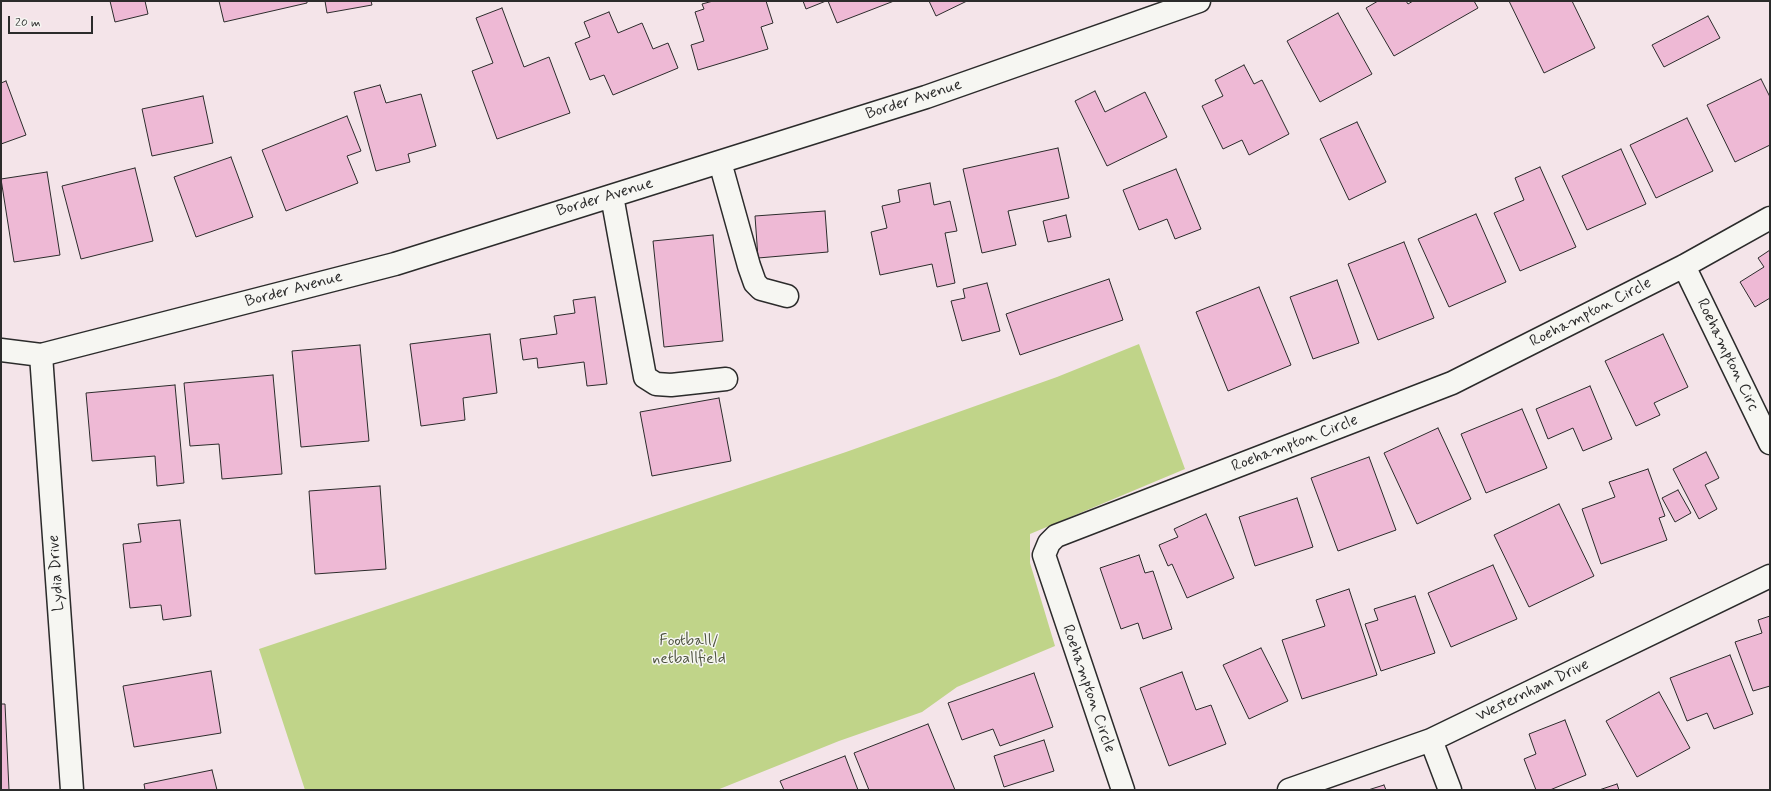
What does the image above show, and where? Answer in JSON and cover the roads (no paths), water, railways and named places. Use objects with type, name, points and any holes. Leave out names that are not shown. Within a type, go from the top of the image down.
[{"type":"street","name":"Border Avenue","points":[[1,350],[41,355],[395,264],[926,97],[1199,1]]},
{"type":"street","points":[[720,162],[749,266],[755,282],[761,289],[787,296]]},
{"type":"street","points":[[612,196],[645,377],[656,384],[726,379]]},
{"type":"street","name":"Roehampton Circle","points":[[1122,790],[1044,555],[1049,543],[1056,536],[1452,383],[1684,266],[1770,218]]},
{"type":"street","name":"Roehampton Circ","points":[[1684,266],[1770,443]]},
{"type":"street","name":"Lydia Drive","points":[[41,355],[72,790]]},
{"type":"street","name":"Westernham Drive","points":[[1289,790],[1431,740],[1770,576]]},
{"type":"street","points":[[1431,740],[1450,790]]},
{"type":"park label","name":"Football/ netballfield","points":[[689,651]]}]
